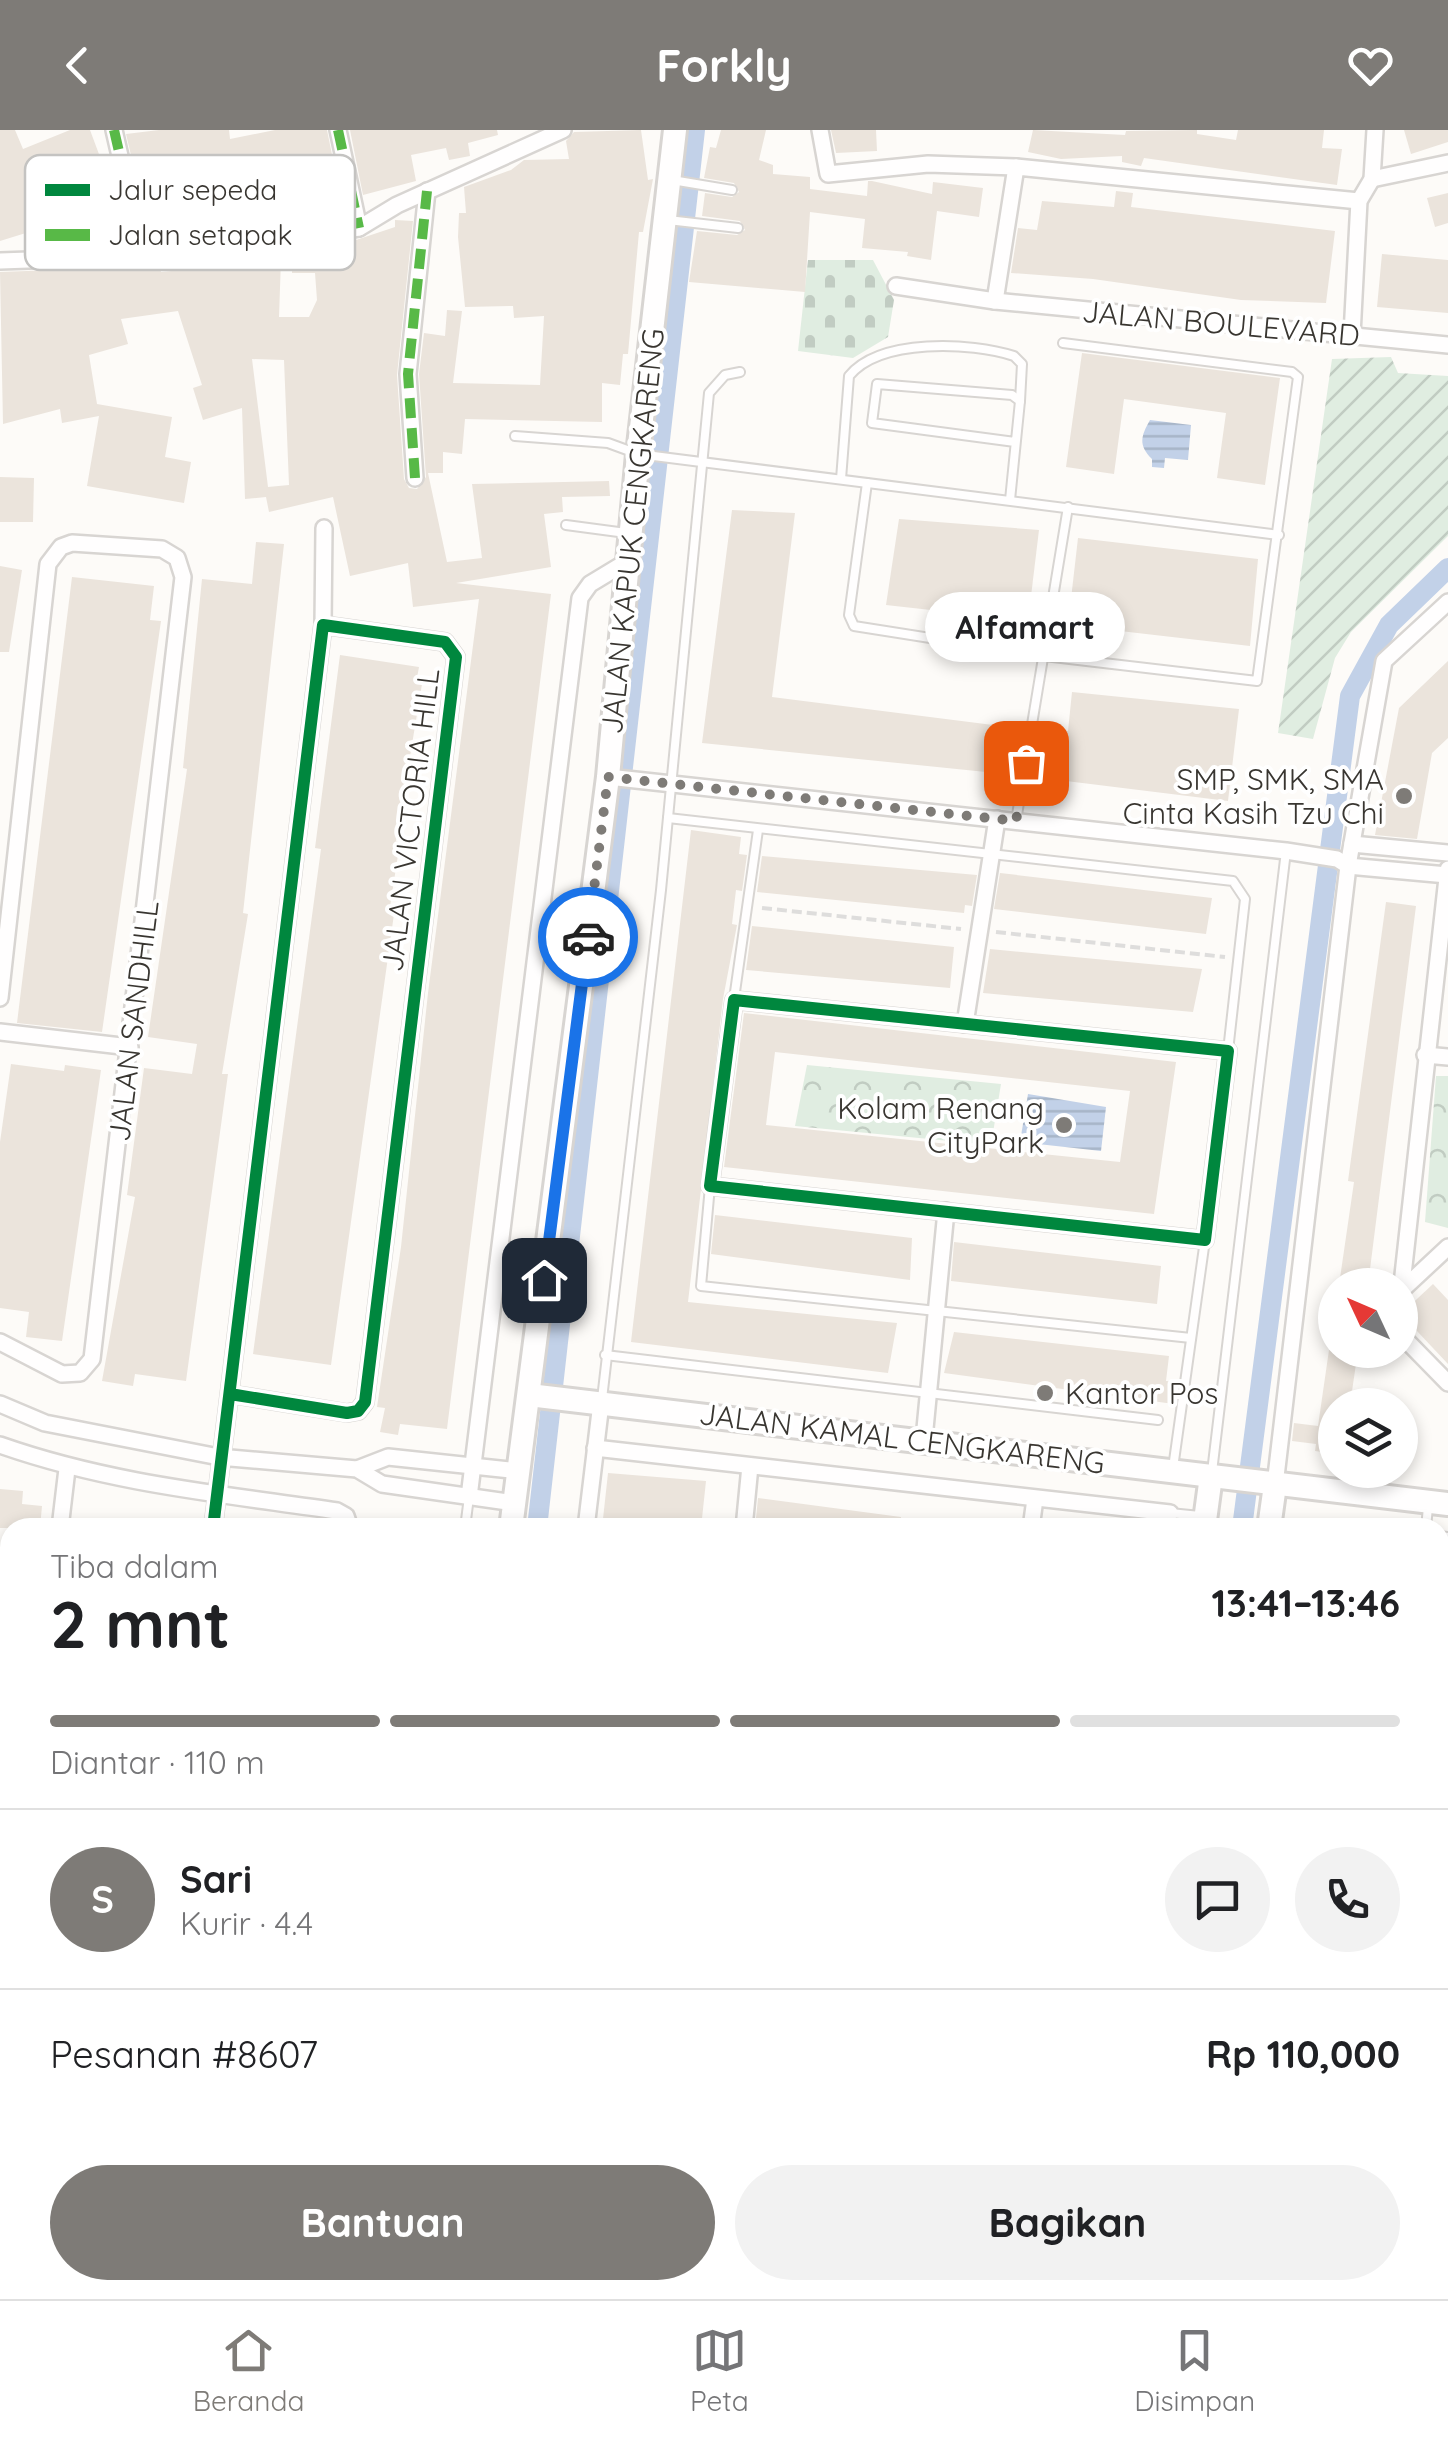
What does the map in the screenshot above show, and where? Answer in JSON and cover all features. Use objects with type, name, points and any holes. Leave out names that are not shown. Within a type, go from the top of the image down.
[{"type":"street","points":[[114,130],[120,155]]},
{"type":"street","points":[[338,130],[343,155]]},
{"type":"street","points":[[355,229],[563,130]]},
{"type":"street","name":"JALAN KAPUK CENGKARENG","points":[[512,1518],[533,1396],[611,777],[630,534],[673,181],[675,130]]},
{"type":"street","points":[[820,130],[825,170],[829,174],[928,164],[1016,168],[1359,201]]},
{"type":"street","points":[[1352,335],[1359,201],[1372,180],[1375,130]]},
{"type":"street","points":[[1372,180],[1448,163]]},
{"type":"street","points":[[995,301],[1016,168]]},
{"type":"street","points":[[415,478],[408,374],[428,191]]},
{"type":"street","points":[[355,213],[358,228]]},
{"type":"street","points":[[0,261],[25,260]]},
{"type":"street","name":"JALAN BOULEVARD","points":[[896,286],[995,301],[1448,345]]},
{"type":"street","points":[[214,1518],[323,625],[324,528]]},
{"type":"street","name":"JALAN SANDHILL","points":[[0,998],[48,564],[62,547],[72,543],[162,548],[177,558],[183,577],[92,1359],[80,1373],[62,1374],[0,1342]]},
{"type":"street","points":[[469,1497],[580,598],[590,584],[628,561]]},
{"type":"street","points":[[1268,1518],[1266,1484],[1339,861],[1352,844],[1384,661],[1448,602]]},
{"type":"street","name":"JALAN VICTORIA HILL","points":[[230,1394],[347,1413],[358,1411],[365,1402],[454,676],[456,657],[445,642],[323,625]]},
{"type":"street","points":[[611,777],[1448,871],[1405,1268]]},
{"type":"street","points":[[965,1024],[996,819]]},
{"type":"street","points":[[1352,844],[1448,854]]},
{"type":"street","points":[[734,1000],[1228,1052],[1205,1240],[710,1186],[734,1000]]},
{"type":"street","points":[[0,1032],[130,1047]]},
{"type":"street","points":[[1425,1055],[1448,1057]]},
{"type":"street","points":[[924,1439],[946,1210]]},
{"type":"street","points":[[1418,1279],[1448,1247]]},
{"type":"street","points":[[1418,1352],[1448,1383]]},
{"type":"street","name":"JALAN KAMAL CENGKARENG","points":[[533,1396],[924,1439],[1438,1503]]},
{"type":"street","points":[[587,1518],[601,1403]]},
{"type":"street","points":[[0,1404],[45,1423],[220,1457],[357,1470],[382,1484],[514,1503]]},
{"type":"street","points":[[0,1445],[68,1469],[217,1496],[338,1510],[347,1518]]},
{"type":"street","points":[[595,1448],[1156,1518]]},
{"type":"street","points":[[357,1470],[388,1457],[519,1471]]},
{"type":"street","points":[[745,1518],[750,1466]]},
{"type":"street","points":[[61,1518],[68,1469]]},
{"type":"street","points":[[1206,1518],[1218,1476]]},
{"type":"street","points":[[1032,1518],[1034,1500]]},
{"type":"lane","points":[[673,181],[732,190]]},
{"type":"lane","points":[[667,220],[738,228]]},
{"type":"lane","points":[[867,483],[849,615],[854,626],[1044,656],[1258,680],[1300,385],[1292,372],[1063,343]]},
{"type":"lane","points":[[841,479],[849,376],[856,367],[908,345],[1014,356],[1022,364],[1010,500]]},
{"type":"lane","points":[[601,1403],[668,818],[708,393],[725,376],[740,372]]},
{"type":"lane","points":[[1016,442],[880,426],[872,423],[873,400],[877,384],[884,383],[1012,394],[1020,401]]},
{"type":"lane","points":[[515,436],[608,443],[641,455],[1280,535]]},
{"type":"lane","points":[[1016,821],[1068,507]]},
{"type":"lane","points":[[566,525],[630,534]]},
{"type":"lane","points":[[668,818],[1226,879],[1239,884],[1245,898],[1228,1052]]},
{"type":"lane","points":[[734,1000],[758,830]]},
{"type":"lane","points":[[1218,1476],[1294,852]]},
{"type":"lane","points":[[710,1186],[701,1286],[1191,1338]]},
{"type":"lane","points":[[1173,1470],[1205,1240]]},
{"type":"lane","points":[[606,1355],[1158,1420]]},
{"type":"lane","points":[[467,1518],[469,1497]]},
{"type":"green space","points":[[808,260],[873,260],[894,300],[888,337],[853,358],[798,351]]},
{"type":"green space","points":[[1391,357],[1398,373],[1448,376],[1448,536],[1351,632],[1335,658],[1313,739],[1278,733],[1332,359]]},
{"type":"green space","points":[[807,1065],[1001,1084],[991,1145],[795,1126]]},
{"type":"green space","points":[[1436,1076],[1448,1076],[1448,1228],[1425,1222]]},
{"type":"water","points":[[1150,420],[1191,425],[1188,460],[1165,458],[1164,468],[1152,467],[1142,440]]},
{"type":"water","name":"Kolam Renang CityPark","points":[[1028,1094],[1106,1107],[1101,1151],[1020,1142]]},
{"type":"building","points":[[0,130],[15,130],[23,149],[70,130],[90,130],[99,155],[25,155],[25,233],[0,241]]},
{"type":"building","points":[[229,130],[230,139],[275,130],[327,130],[332,155],[131,155],[126,134]]},
{"type":"building","points":[[350,130],[497,130],[498,135],[468,143],[470,156],[449,160],[446,148],[411,155],[416,181],[363,195]]},
{"type":"building","points":[[641,130],[648,180],[653,179],[643,232],[639,232],[628,354],[623,354],[620,385],[602,383],[602,422],[465,419],[462,454],[443,452],[443,473],[428,473],[447,562],[482,558],[472,484],[609,481],[610,496],[562,497],[563,512],[544,514],[551,567],[456,583],[551,594],[447,1429],[400,1424],[398,1435],[380,1432],[385,1408],[377,1407],[401,1247],[428,993],[479,599],[413,607],[408,563],[350,576],[333,497],[269,512],[266,497],[245,499],[242,408],[203,420],[193,388],[202,385],[178,311],[121,319],[128,344],[89,355],[97,404],[172,417],[165,457],[191,462],[184,503],[87,486],[99,416],[62,423],[60,409],[3,424],[0,272],[281,270],[279,317],[309,317],[317,300],[315,273],[292,270],[355,270],[355,240],[395,227],[395,220],[413,221],[397,375],[404,479],[409,488],[417,489],[426,477],[419,374],[424,333],[445,336],[447,310],[462,311],[453,383],[540,385],[544,316],[514,318],[513,306],[465,307],[458,237],[459,213],[466,213],[464,187],[511,170],[524,160],[569,159],[566,141],[574,132]],"holes":[[[252,359],[284,360],[289,485],[268,487]]]},
{"type":"building","points":[[721,130],[766,130],[759,160],[773,165],[773,174],[810,177],[810,189],[867,196],[868,181],[932,194],[933,182],[983,188],[979,217],[937,211],[931,260],[907,256],[908,252],[862,248],[865,219],[810,212],[805,292],[689,282],[697,231],[737,235],[745,230],[740,221],[702,216],[705,193],[732,197],[739,192],[734,183],[704,178],[710,147],[716,148]]},
{"type":"building","points":[[831,130],[876,130],[877,151],[836,153]]},
{"type":"building","points":[[1033,130],[1125,135],[1126,131],[1197,130],[1197,134],[1236,140],[1238,130],[1324,130],[1322,148],[1342,149],[1337,185],[1144,158],[1141,166],[1122,162],[1122,156],[1061,159],[1028,152]]},
{"type":"building","points":[[1404,130],[1448,130],[1448,142],[1411,154]]},
{"type":"building","points":[[1116,191],[1133,193],[1131,207],[1335,231],[1326,303],[1241,300],[1093,279],[1011,273],[1018,228],[1037,230],[1042,201],[1114,207]]},
{"type":"building","points":[[1448,193],[1448,223],[1435,227],[1427,198]]},
{"type":"building","points":[[1382,254],[1448,260],[1448,313],[1377,307]]},
{"type":"building","points":[[1082,353],[1280,378],[1265,485],[1217,478],[1226,413],[1124,399],[1114,474],[1066,467]]},
{"type":"building","points":[[0,477],[34,478],[33,522],[0,522]]},
{"type":"building","points":[[732,510],[795,513],[772,697],[993,725],[986,772],[702,743]]},
{"type":"building","points":[[899,519],[1039,530],[1028,621],[886,605]]},
{"type":"building","points":[[1078,538],[1258,559],[1250,646],[1068,625]]},
{"type":"building","points":[[256,542],[284,544],[243,913],[248,914],[222,1074],[228,1074],[186,1381],[135,1374],[133,1386],[102,1381],[135,1197],[127,1195],[144,1068],[192,1074],[197,1044],[148,1037],[187,769],[183,768],[202,579],[252,584]]},
{"type":"building","points":[[0,566],[22,570],[9,652],[0,652]]},
{"type":"building","points":[[72,577],[154,586],[150,620],[161,621],[102,1032],[17,1023]]},
{"type":"building","points":[[340,655],[419,667],[416,683],[422,684],[396,841],[400,842],[389,913],[394,914],[331,1365],[253,1354],[321,849],[315,848]]},
{"type":"building","name":"SMP, SMK, SMA Cinta Kasih Tzu Chi","points":[[1448,661],[1448,738],[1432,753],[1417,839],[1375,835],[1399,708]]},
{"type":"building","points":[[1072,692],[1239,709],[1228,801],[1058,780],[1062,731],[1068,731]]},
{"type":"building","points":[[691,830],[741,837],[739,854],[747,855],[742,891],[736,890],[732,924],[737,925],[723,999],[688,1302],[897,1323],[888,1373],[631,1342]]},
{"type":"building","points":[[762,856],[977,875],[972,906],[965,905],[964,913],[757,892]]},
{"type":"building","points":[[1000,873],[1212,898],[1206,934],[994,909]]},
{"type":"building","points":[[1386,902],[1416,906],[1370,1268],[1341,1268],[1354,1182],[1348,1181]]},
{"type":"building","points":[[752,926],[954,947],[950,988],[746,970]]},
{"type":"building","points":[[990,949],[1202,969],[1193,1012],[983,993]]},
{"type":"building","points":[[744,1013],[1176,1062],[1154,1214],[724,1167]],"holes":[[[775,1052],[1130,1091],[1120,1162],[766,1125]]]},
{"type":"building","points":[[11,1064],[64,1071],[65,1065],[101,1070],[62,1341],[26,1337],[29,1312],[0,1308],[0,1142]]},
{"type":"building","points":[[715,1215],[912,1238],[910,1280],[711,1254]]},
{"type":"building","points":[[954,1242],[1161,1266],[1157,1304],[951,1281]]},
{"type":"building","points":[[1433,1284],[1448,1300],[1448,1364],[1418,1332],[1418,1298]]},
{"type":"building","points":[[954,1332],[1169,1356],[1166,1381],[1178,1382],[1174,1404],[944,1373]]},
{"type":"building","points":[[1326,1368],[1355,1368],[1352,1388],[1324,1388]]},
{"type":"building","points":[[1294,1423],[1318,1426],[1318,1451],[1316,1444],[1292,1441]]},
{"type":"building","points":[[608,1473],[706,1481],[702,1518],[603,1518]]},
{"type":"building","points":[[0,1489],[23,1491],[22,1504],[42,1506],[41,1518],[0,1518]]},
{"type":"building","points":[[758,1498],[901,1517],[901,1518],[756,1518]]},
{"type":"waterway","points":[[538,1518],[695,130]]},
{"type":"waterway","points":[[1243,1518],[1350,696],[1389,625],[1448,568]]},
{"type":"marked path","points":[[114,130],[120,155]]},
{"type":"marked path","points":[[338,130],[343,155]]},
{"type":"marked path","points":[[415,478],[408,374],[427,191]]},
{"type":"marked path","points":[[355,209],[359,228]]},
{"type":"cycle path","points":[[214,1518],[323,625],[445,642],[456,657],[365,1402],[358,1411],[347,1413],[230,1394]]},
{"type":"cycle path","points":[[734,1000],[1228,1051],[1205,1240],[710,1186],[734,1000]]},
{"type":"way so far","points":[[588,937],[608,777],[1016,821],[1026,763]]},
{"type":"place","name":"Alfamart","points":[[1026,763]]},
{"type":"place","name":"SMP, SMK, SMA Cinta Kasih Tzu Chi","points":[[1404,796]]},
{"type":"place","name":"Kolam Renang CityPark","points":[[1064,1125]]},
{"type":"place","name":"Kantor Pos","points":[[1045,1393]]},
{"type":"route","points":[[544,1280],[588,937]]}]
